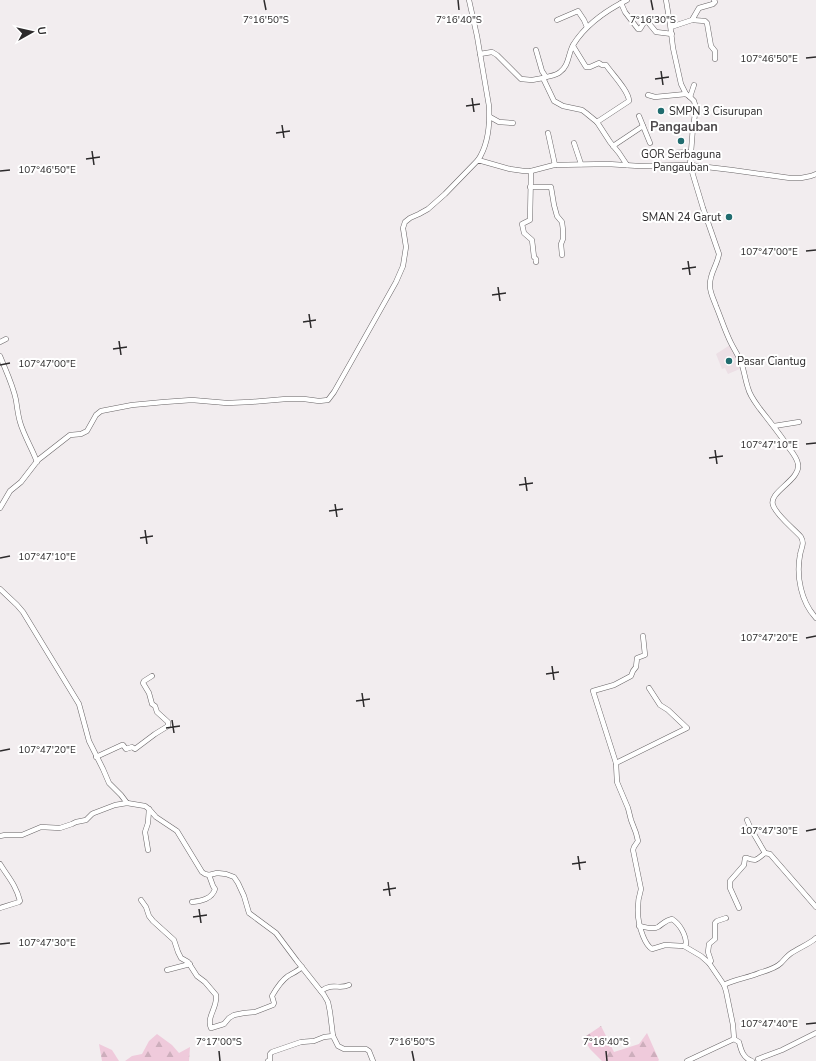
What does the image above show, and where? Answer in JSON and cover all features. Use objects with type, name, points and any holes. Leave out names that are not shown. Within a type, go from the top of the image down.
[{"type":"street","points":[[0,508],[10,491],[37,462],[70,435],[81,434],[87,431],[96,415],[107,409],[132,405],[192,400],[227,403],[286,399],[325,401],[330,398],[396,282],[403,266],[406,252],[403,228],[405,222],[428,209],[445,194],[478,160],[482,153],[490,117],[477,36],[469,0]]},
{"type":"street","points":[[666,0],[681,84],[694,101],[696,108],[692,127],[690,165],[702,208],[719,254],[710,278],[710,286],[724,327],[741,361],[746,375],[748,390],[796,458],[798,464],[796,473],[773,498],[772,502],[778,513],[803,540],[800,555],[800,581],[806,604],[816,618]]},
{"type":"street","points":[[692,20],[698,8],[713,4],[714,0]]},
{"type":"street","points":[[480,54],[492,52],[497,55],[521,79],[532,80],[558,74],[566,64],[573,46],[587,27],[606,11],[624,1],[626,14],[638,29],[640,29],[645,21],[647,21],[656,32],[672,34]]},
{"type":"street","points":[[557,20],[578,11],[587,27]]},
{"type":"street","points":[[671,27],[692,20],[704,21],[707,23],[711,46],[715,51],[715,59]]},
{"type":"street","points":[[573,46],[586,67],[599,63],[606,65],[629,99],[628,102],[597,122]]},
{"type":"street","points":[[536,50],[544,78],[554,101],[563,106],[582,110],[597,122],[627,165]]},
{"type":"street","points":[[688,95],[694,85]]},
{"type":"street","points":[[648,95],[655,97],[688,95]]},
{"type":"street","points":[[639,116],[650,143]]},
{"type":"street","points":[[490,117],[497,121],[513,123]]},
{"type":"street","points":[[613,146],[644,126]]},
{"type":"street","points":[[548,133],[555,165]]},
{"type":"street","points":[[574,143],[581,164]]},
{"type":"street","points":[[670,153],[691,152]]},
{"type":"street","points":[[478,160],[510,169],[531,171],[555,165],[581,164],[640,166],[690,165],[790,178],[801,178],[816,174]]},
{"type":"street","points":[[531,171],[530,220],[522,224],[524,233],[532,240],[536,262]]},
{"type":"street","points":[[530,187],[551,187],[557,216],[562,222],[562,255]]},
{"type":"street","points":[[0,342],[6,339]]},
{"type":"street","points":[[0,356],[11,382],[19,420],[37,462]]},
{"type":"street","points":[[774,426],[799,422]]},
{"type":"street","points":[[0,589],[23,612],[79,704],[89,741],[96,757],[109,783],[127,803]]},
{"type":"street","points":[[643,636],[645,655],[637,658],[636,667],[631,676],[614,685],[593,691],[616,763],[617,782],[628,808],[638,841],[633,850],[641,889],[637,914],[639,926],[646,944],[652,949],[665,945],[684,946],[701,956],[709,963],[724,985],[730,1007],[734,1039]]},
{"type":"street","points":[[96,757],[122,745],[124,745],[126,749],[135,749],[168,726],[168,722],[157,712],[155,706],[152,704],[150,694],[143,684],[144,681],[152,676]]},
{"type":"street","points":[[616,763],[687,728],[668,710],[660,705],[649,688]]},
{"type":"street","points":[[0,836],[22,835],[41,827],[63,827],[86,820],[94,813],[115,805],[127,803],[145,806],[156,817],[177,831],[202,872],[209,875],[217,873],[234,877],[244,896],[249,912],[276,933],[328,1002],[332,1036],[338,1046],[344,1049],[367,1049],[373,1061]]},
{"type":"street","points":[[148,850],[145,832],[148,823],[149,809]]},
{"type":"street","points":[[747,820],[765,853]]},
{"type":"street","points":[[739,908],[730,888],[730,880],[744,865],[745,858],[755,860],[767,852],[816,907]]},
{"type":"street","points":[[0,864],[13,882],[20,901],[0,908]]},
{"type":"street","points":[[192,902],[204,899],[212,895],[214,892],[215,890],[212,886],[209,875]]},
{"type":"street","points":[[141,900],[153,921],[174,940],[181,958],[190,964],[196,976],[205,982],[216,995],[216,1004],[210,1019],[211,1028],[224,1024],[234,1015],[255,1012],[274,1005],[272,996],[282,982],[302,967]]},
{"type":"street","points":[[709,963],[711,961],[708,952],[709,944],[715,939],[714,923],[726,918]]},
{"type":"street","points":[[639,926],[653,928],[658,927],[668,919],[672,919],[677,922],[686,939],[686,944],[684,946]]},
{"type":"street","points":[[724,985],[778,965],[791,953],[805,946],[816,938]]},
{"type":"street","points":[[166,970],[190,964]]},
{"type":"street","points":[[321,991],[330,986],[344,987],[349,985]]},
{"type":"street","points":[[734,1039],[739,1042],[744,1055],[752,1061],[782,1050],[816,1033]]},
{"type":"street","points":[[268,1061],[270,1060],[270,1054],[272,1052],[301,1042],[314,1041],[332,1036]]},
{"type":"street","points":[[688,1061],[734,1039]]},
{"type":"shaded area","name":"Pasar Ciantug","points":[[730,345],[742,368],[728,374],[725,368],[722,369],[716,354]]},
{"type":"green space","points":[[601,1026],[614,1052],[639,1044],[647,1033],[659,1060],[602,1061],[590,1049],[583,1038]]},
{"type":"green space","points":[[157,1034],[172,1045],[179,1053],[190,1047],[189,1061],[125,1061],[132,1056],[142,1054],[149,1041]]},
{"type":"green space","points":[[99,1044],[112,1050],[119,1061],[102,1061]]},
{"type":"place","name":"SMPN 3 Cisurupan","points":[[661,111]]},
{"type":"place","name":"GOR Serbaguna Pangauban","points":[[681,141]]},
{"type":"place","name":"SMAN 24 Garut","points":[[729,217]]},
{"type":"place","name":"Pasar Ciantug","points":[[729,361]]},
{"type":"district","name":"Pangauban","points":[[684,127]]}]
